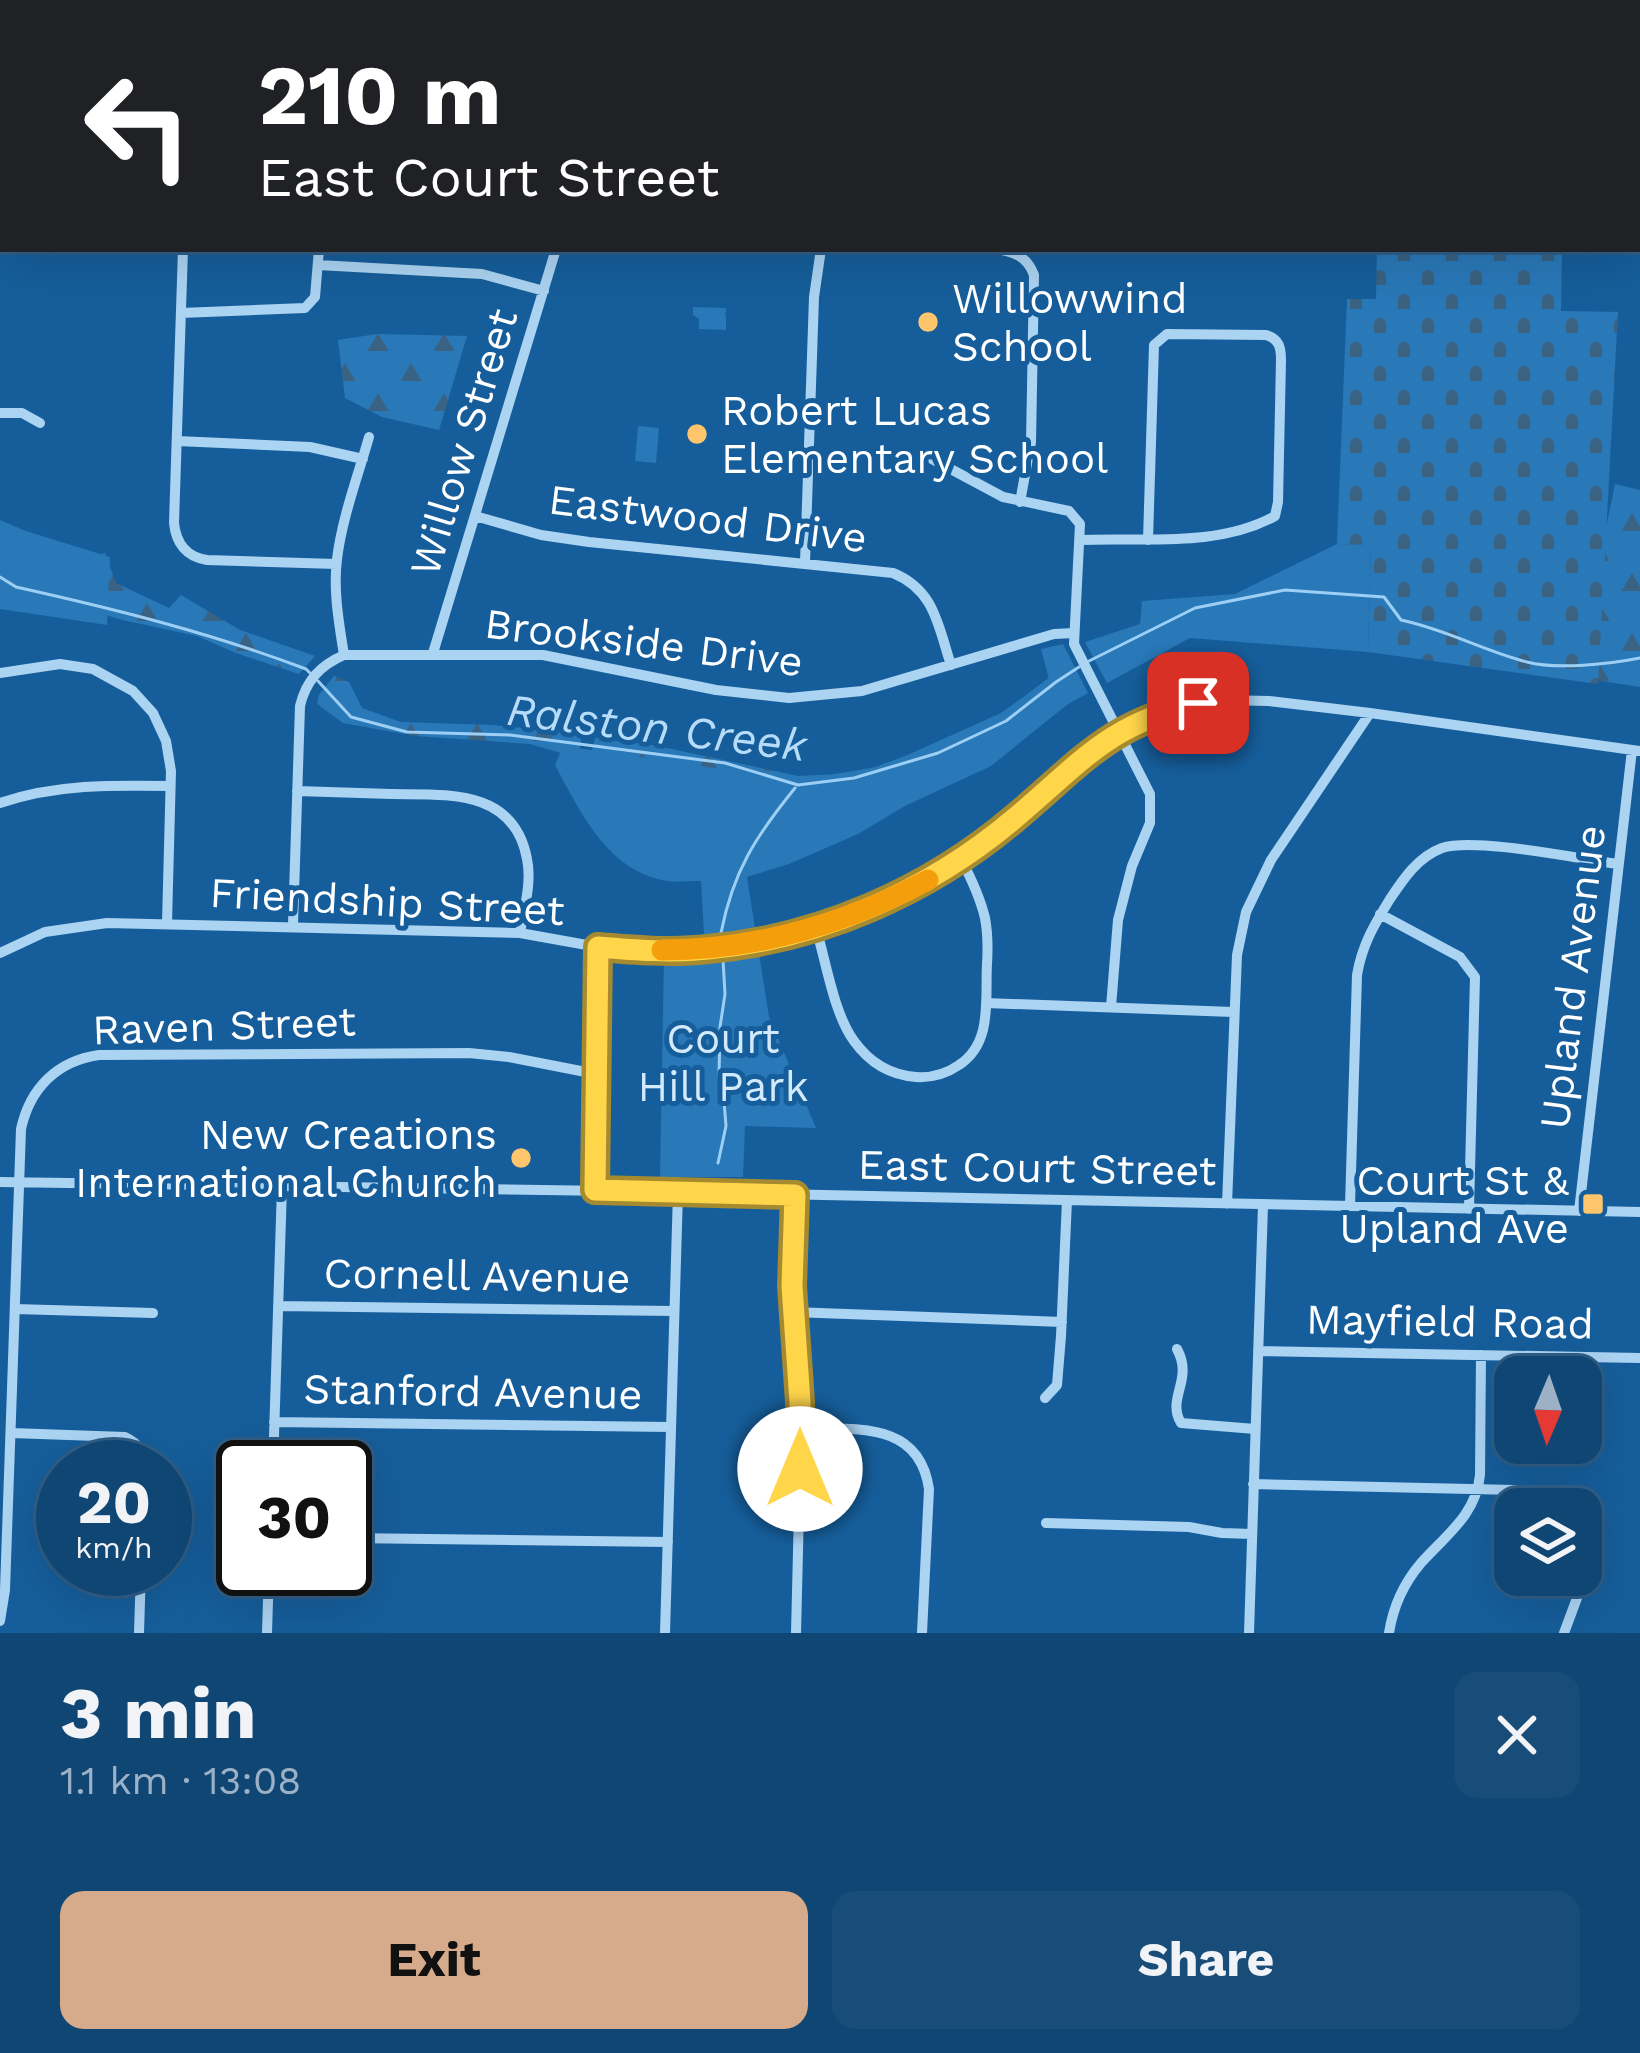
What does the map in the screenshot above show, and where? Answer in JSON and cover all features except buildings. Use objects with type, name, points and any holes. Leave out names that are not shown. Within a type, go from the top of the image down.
[{"type":"street","points":[[183,252],[173,523],[178,541],[194,557],[207,560],[336,565]]},
{"type":"street","points":[[181,313],[305,308],[315,297],[319,252]]},
{"type":"street","name":"Willow Street","points":[[433,653],[555,252]]},
{"type":"street","points":[[805,563],[813,318],[821,252]]},
{"type":"street","points":[[1008,252],[1020,255],[1034,274],[1031,442],[1020,502]]},
{"type":"street","points":[[318,265],[482,274],[544,291]]},
{"type":"street","points":[[1080,540],[1148,540],[1203,536],[1275,516],[1281,349],[1273,338],[1167,334],[1154,345],[1148,540]]},
{"type":"street","points":[[0,413],[22,413],[40,423]]},
{"type":"street","points":[[344,655],[336,565],[369,437]]},
{"type":"street","points":[[177,441],[310,447],[363,459]]},
{"type":"street","points":[[932,459],[1003,497],[1074,514],[1080,524],[1074,644],[1147,784],[1151,817],[1118,920],[1111,1007]]},
{"type":"street","name":"Eastwood Drive","points":[[475,516],[541,535],[589,542],[881,571],[922,591],[933,609],[950,664]]},
{"type":"street","name":"Brookside Drive","points":[[293,925],[300,706],[320,668],[344,655],[560,657],[716,690],[789,698],[862,691],[1054,634],[1073,633]]},
{"type":"street","points":[[0,674],[48,664],[79,665],[121,682],[144,701],[170,756],[167,923]]},
{"type":"street","name":"Friendship Street","points":[[0,953],[59,928],[107,922],[520,933],[644,950],[707,949],[782,937],[871,908],[961,859],[1118,732],[1168,710],[1220,700],[1370,713],[1636,750]]},
{"type":"street","points":[[1227,1204],[1240,933],[1270,860],[1370,713]]},
{"type":"street","name":"Upland Avenue","points":[[1579,1211],[1618,864],[1636,750]]},
{"type":"street","points":[[0,803],[81,786],[170,786]]},
{"type":"street","points":[[298,791],[454,795],[488,804],[509,820],[527,856],[529,878],[520,933]]},
{"type":"street","points":[[1350,1206],[1357,975],[1365,940],[1409,871],[1426,856],[1458,844],[1618,864]]},
{"type":"street","points":[[816,928],[848,1031],[862,1052],[895,1073],[936,1076],[965,1061],[982,1035],[986,1004],[986,922],[961,859]]},
{"type":"street","points":[[1380,914],[1460,957],[1475,977],[1469,1209]]},
{"type":"street","points":[[595,1190],[598,947]]},
{"type":"street","points":[[986,1004],[1233,1012]]},
{"type":"street","name":"Raven Street","points":[[0,1621],[5,1590],[21,1129],[31,1099],[53,1072],[88,1057],[469,1053],[596,1074]]},
{"type":"street","name":"East Court Street","points":[[0,1181],[1640,1213]]},
{"type":"street","points":[[274,1440],[282,1187]]},
{"type":"street","points":[[665,1633],[678,1192]]},
{"type":"street","points":[[795,1195],[792,1312],[802,1428],[796,1633]]},
{"type":"street","points":[[1045,1398],[1057,1385],[1067,1200]]},
{"type":"street","points":[[1249,1633],[1263,1204]]},
{"type":"street","name":"Cornell Avenue","points":[[278,1306],[674,1311]]},
{"type":"street","points":[[15,1310],[152,1313]]},
{"type":"street","points":[[792,1312],[1062,1322]]},
{"type":"street","points":[[1178,1349],[1184,1366],[1175,1409],[1181,1423],[1255,1429]]},
{"type":"street","name":"Mayfield Road","points":[[1258,1351],[1640,1358]]},
{"type":"street","points":[[1389,1633],[1413,1573],[1466,1516],[1478,1489],[1481,1355]]},
{"type":"street","name":"Stanford Avenue","points":[[274,1422],[671,1427]]},
{"type":"street","points":[[802,1428],[879,1432],[901,1440],[917,1456],[928,1489],[922,1633]]},
{"type":"street","points":[[11,1433],[128,1440]]},
{"type":"street","points":[[1253,1484],[1494,1489]]},
{"type":"street","points":[[1046,1522],[1252,1534]]},
{"type":"street","points":[[372,1538],[668,1542]]},
{"type":"street","points":[[139,1633],[140,1596]]},
{"type":"street","points":[[267,1633],[268,1596]]},
{"type":"street","points":[[1564,1633],[1577,1596]]},
{"type":"green space","points":[[1377,252],[1562,252],[1561,311],[1618,312],[1598,684],[1368,652],[1371,546],[1337,544],[1347,299],[1376,299]]},
{"type":"green space","points":[[693,307],[726,308],[726,330],[699,329]]},
{"type":"green space","points":[[377,334],[467,336],[439,430],[382,417],[345,398],[338,340]]},
{"type":"green space","points":[[638,426],[659,428],[656,463],[635,461]]},
{"type":"green space","points":[[1615,484],[1640,490],[1640,687],[1479,662],[1587,621]]},
{"type":"green space","points":[[0,520],[63,547],[77,560],[105,553],[116,583],[169,608],[181,595],[240,630],[315,656],[299,674],[197,636],[83,607],[0,596]]},
{"type":"green space","points":[[0,523],[110,557],[107,625],[0,609]]},
{"type":"green space","points":[[1337,544],[1371,545],[1368,652],[1190,638],[1107,683],[1085,642],[1140,624],[1142,601],[1235,594]]},
{"type":"green space","name":"Court Hill Park","points":[[1063,644],[1088,693],[991,766],[858,834],[747,877],[769,1017],[816,1128],[745,1126],[743,1177],[660,1177],[664,955],[705,952],[701,881],[667,881],[642,873],[610,850],[585,818],[555,765],[563,746],[799,780],[883,766],[1001,713],[1049,679],[1041,649]]},
{"type":"green space","points":[[1064,666],[1075,680],[842,795],[590,758],[595,738],[653,745],[798,776],[859,773],[1000,715]]},
{"type":"green space","points":[[334,676],[349,682],[362,708],[401,722],[582,734],[578,758],[530,744],[416,736],[343,723],[317,704]]},
{"type":"waterway","name":"Ralston Creek","points":[[0,577],[16,587],[235,644],[311,674]]},
{"type":"waterway","name":"Ralston Creek","points":[[1087,662],[1195,608],[1285,590],[1384,597],[1401,620],[1539,664],[1584,665],[1640,658]]},
{"type":"waterway","name":"Ralston Creek","points":[[318,681],[351,717],[407,732],[510,735],[725,763],[798,785],[854,778],[938,753],[1006,721],[1079,667]]},
{"type":"waterway","points":[[721,933],[748,855],[795,788]]},
{"type":"waterway","points":[[718,1163],[726,1126],[719,1076],[723,960]]},
{"type":"slow traffic","points":[[662,950],[707,949],[782,937],[871,908],[928,880]]},
{"type":"place","name":"Willowwind School","points":[[928,322]]},
{"type":"place","name":"Robert Lucas Elementary School","points":[[697,434]]},
{"type":"place","name":"New Creations International Church","points":[[521,1158]]},
{"type":"place","name":"Court St & Upland Ave","points":[[1593,1204]]},
{"type":"route","points":[[800,1469],[802,1428],[792,1312],[795,1195],[595,1190],[598,947],[679,950],[748,944],[816,928],[871,908],[961,859],[1118,732],[1168,710],[1198,703]]}]
